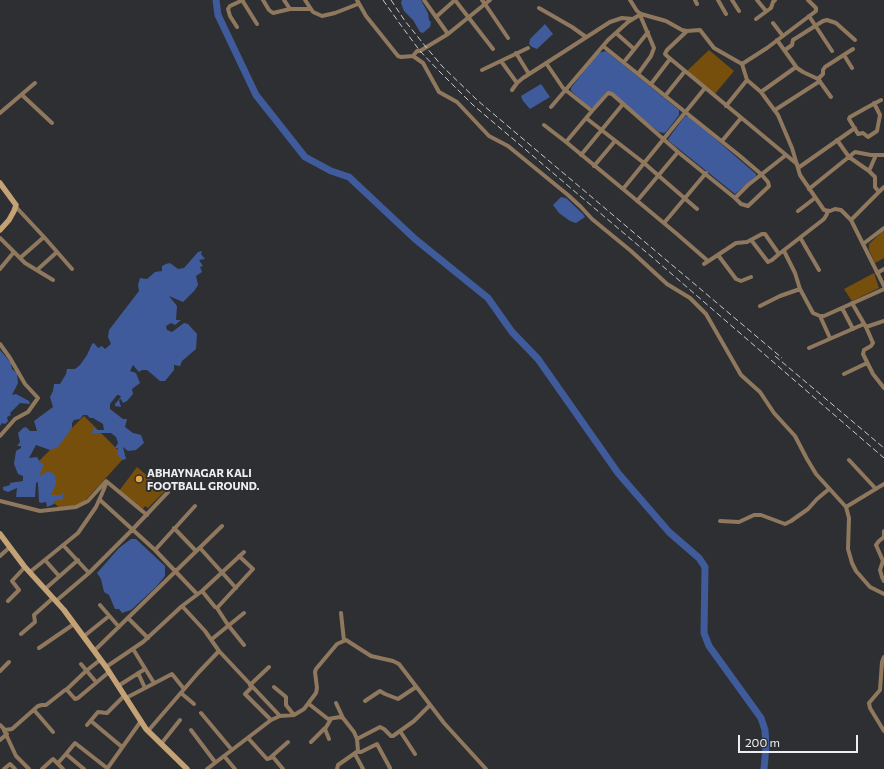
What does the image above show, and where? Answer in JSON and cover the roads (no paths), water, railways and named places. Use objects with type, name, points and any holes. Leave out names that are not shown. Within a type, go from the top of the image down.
[{"type":"main road","points":[[0,184],[16,205],[9,220],[0,230]]},
{"type":"main road","points":[[0,534],[25,567],[55,600],[74,624],[107,669],[148,731],[188,769]]},
{"type":"street","points":[[236,27],[228,9],[230,6],[243,0],[257,24]]},
{"type":"street","points":[[263,0],[269,10],[273,13],[290,9],[310,9]]},
{"type":"street","points":[[284,0],[290,9]]},
{"type":"street","points":[[304,0],[310,9],[322,16],[335,13],[358,2],[366,16],[398,56],[414,56],[418,58],[426,67],[439,92],[457,102],[489,136],[508,146],[568,195],[592,219],[626,246],[667,284],[690,298],[706,314],[741,375],[760,392],[774,413],[795,436],[811,466],[829,489],[848,506],[848,548],[852,563],[856,571],[870,587],[884,594]]},
{"type":"street","points":[[424,0],[448,34]]},
{"type":"street","points":[[436,17],[455,0],[493,49]]},
{"type":"street","points":[[414,56],[417,51],[420,51],[448,34],[483,2],[490,0]]},
{"type":"street","points":[[630,0],[640,14],[653,44],[653,52],[638,74]]},
{"type":"street","points":[[718,0],[726,14]]},
{"type":"street","points":[[732,0],[739,11]]},
{"type":"street","points":[[757,0],[766,11]]},
{"type":"street","points":[[756,19],[772,7],[775,0]]},
{"type":"street","points":[[742,64],[783,36],[817,10],[808,0]]},
{"type":"street","points":[[483,2],[508,38]]},
{"type":"street","points":[[539,8],[572,27],[586,38]]},
{"type":"street","points":[[551,107],[603,46],[616,33],[640,14]]},
{"type":"street","points":[[640,14],[666,21],[687,31],[700,30],[714,48],[742,64],[747,80],[761,92],[778,115],[792,148],[800,175],[815,198],[827,211]]},
{"type":"street","points":[[809,16],[832,52]]},
{"type":"street","points":[[512,90],[517,83],[529,74],[616,19],[633,19]]},
{"type":"street","points":[[785,50],[792,45],[794,40],[823,21],[827,20],[832,20],[855,40]]},
{"type":"street","points":[[773,23],[783,36]]},
{"type":"street","points":[[687,31],[666,52],[666,55],[798,166]]},
{"type":"street","points":[[624,62],[648,32]]},
{"type":"street","points":[[616,33],[634,49]]},
{"type":"street","points":[[777,40],[796,67],[800,71],[819,80],[831,97]]},
{"type":"street","points":[[566,142],[608,93],[612,94],[678,152],[706,173],[744,206],[750,205],[769,186],[768,182],[761,174],[722,141],[603,46]]},
{"type":"street","points":[[482,70],[528,48]]},
{"type":"street","points":[[775,110],[819,80],[825,67],[853,49]]},
{"type":"street","points":[[516,53],[529,74]]},
{"type":"street","points":[[844,55],[852,68]]},
{"type":"street","points":[[651,84],[670,59]]},
{"type":"street","points":[[501,61],[517,83]]},
{"type":"street","points":[[546,63],[566,90],[592,111]]},
{"type":"street","points":[[761,92],[796,67]]},
{"type":"street","points":[[665,96],[685,71]]},
{"type":"street","points":[[726,106],[747,80]]},
{"type":"street","points":[[0,113],[35,83]]},
{"type":"street","points":[[623,189],[705,88]]},
{"type":"street","points":[[22,95],[52,123]]},
{"type":"street","points":[[874,103],[880,116],[877,131],[868,137],[863,133],[858,134],[849,119],[850,117],[874,103],[881,100]]},
{"type":"street","points":[[581,155],[623,104]]},
{"type":"street","points":[[586,118],[644,163],[697,209]]},
{"type":"street","points":[[722,141],[741,118]]},
{"type":"street","points":[[544,125],[637,200],[664,223],[706,263],[736,243],[740,244],[752,241],[760,234],[764,234],[779,254]]},
{"type":"street","points":[[798,166],[855,128]]},
{"type":"street","points":[[837,140],[849,156],[875,177],[875,187],[879,192]]},
{"type":"street","points":[[594,166],[615,141]]},
{"type":"street","points":[[637,200],[678,152]]},
{"type":"street","points":[[809,188],[855,152],[884,155]]},
{"type":"street","points":[[735,198],[761,174],[786,155]]},
{"type":"street","points":[[869,171],[876,155]]},
{"type":"street","points":[[664,223],[706,173]]},
{"type":"street","points":[[852,220],[884,187]]},
{"type":"street","points":[[798,211],[815,198]]},
{"type":"street","points":[[16,207],[72,269]]},
{"type":"street","points":[[827,211],[835,209],[841,210],[852,220],[877,273],[882,279],[884,286]]},
{"type":"street","points":[[752,241],[768,262],[801,239],[824,219],[827,211]]},
{"type":"street","points":[[863,244],[884,228]]},
{"type":"street","points":[[20,258],[44,237]]},
{"type":"street","points":[[0,238],[28,265],[53,280]]},
{"type":"street","points":[[801,239],[819,270]]},
{"type":"street","points":[[784,251],[796,273],[800,289],[813,313],[820,316],[824,316],[884,289]]},
{"type":"street","points":[[0,269],[14,252]]},
{"type":"street","points":[[37,270],[57,252]]},
{"type":"street","points":[[718,255],[736,279],[741,281],[751,277]]},
{"type":"street","points":[[877,273],[884,269]]},
{"type":"street","points":[[760,306],[800,289]]},
{"type":"street","points":[[852,303],[865,325],[873,345],[863,352],[867,363],[873,374],[884,388]]},
{"type":"street","points":[[842,308],[853,329]]},
{"type":"street","points":[[820,316],[830,338]]},
{"type":"street","points":[[809,348],[853,329],[884,321]]},
{"type":"street","points":[[0,344],[25,384],[38,399],[27,413],[15,419],[0,436]]},
{"type":"street","points":[[844,374],[867,363]]},
{"type":"street","points":[[849,460],[876,489]]},
{"type":"street","points":[[30,572],[78,533],[100,500],[106,481]]},
{"type":"street","points":[[0,501],[40,511],[76,507],[88,501],[106,481]]},
{"type":"street","points":[[106,481],[147,515]]},
{"type":"street","points":[[848,506],[884,484]]},
{"type":"street","points":[[720,521],[739,522],[754,515],[761,515],[785,524],[808,509],[829,489]]},
{"type":"street","points":[[22,634],[35,622],[34,616],[89,572],[147,515],[168,492]]},
{"type":"street","points":[[100,500],[154,550],[197,594]]},
{"type":"street","points":[[154,550],[195,506]]},
{"type":"street","points":[[94,651],[222,526]]},
{"type":"street","points":[[174,528],[196,551]]},
{"type":"street","points":[[884,531],[884,537],[878,541],[876,545],[883,561],[880,570],[884,581]]},
{"type":"street","points":[[63,545],[89,572]]},
{"type":"street","points":[[1,554],[10,547]]},
{"type":"street","points":[[200,548],[236,588]]},
{"type":"street","points":[[66,690],[75,699],[77,699],[96,682],[107,669],[148,638],[244,552]]},
{"type":"street","points":[[217,608],[254,569],[239,556]]},
{"type":"street","points":[[45,560],[59,576]]},
{"type":"street","points":[[45,589],[78,560]]},
{"type":"street","points":[[8,601],[19,590],[12,582],[25,567]]},
{"type":"street","points":[[202,591],[217,608],[244,645]]},
{"type":"street","points":[[100,605],[119,627]]},
{"type":"street","points":[[182,606],[212,639],[219,651],[234,668],[280,716]]},
{"type":"street","points":[[212,639],[244,613]]},
{"type":"street","points":[[341,614],[344,640]]},
{"type":"street","points":[[83,637],[109,616]]},
{"type":"street","points":[[128,618],[148,638]]},
{"type":"street","points":[[39,648],[74,624]]},
{"type":"street","points":[[344,640],[370,656],[397,663],[444,723],[486,769]]},
{"type":"street","points":[[206,769],[270,720],[280,716],[294,715],[304,709],[316,694],[315,671],[337,644],[344,640]]},
{"type":"street","points":[[133,649],[154,683]]},
{"type":"street","points":[[148,731],[219,651]]},
{"type":"street","points":[[884,657],[882,662],[880,690],[869,703],[870,708],[884,731]]},
{"type":"street","points":[[0,740],[40,705],[46,705],[66,690],[100,660]]},
{"type":"street","points":[[0,670],[9,662]]},
{"type":"street","points":[[81,664],[96,682]]},
{"type":"street","points":[[269,667],[245,694],[270,720]]},
{"type":"street","points":[[118,686],[145,669]]},
{"type":"street","points":[[138,673],[145,688]]},
{"type":"street","points":[[87,725],[98,712],[106,713],[125,697],[173,674],[182,691],[194,704]]},
{"type":"street","points":[[274,687],[286,697],[286,705],[294,715]]},
{"type":"street","points":[[365,701],[380,691],[398,699],[416,687]]},
{"type":"street","points":[[336,703],[343,718],[354,732],[357,739],[359,750],[357,753],[363,769]]},
{"type":"street","points":[[309,704],[328,719],[343,718]]},
{"type":"street","points":[[357,739],[380,727],[391,736],[417,719],[430,705]]},
{"type":"street","points":[[34,710],[53,732]]},
{"type":"street","points":[[201,713],[232,750]]},
{"type":"street","points":[[311,742],[325,728],[331,719]]},
{"type":"street","points":[[161,744],[180,720]]},
{"type":"street","points":[[91,721],[122,747]]},
{"type":"street","points":[[58,763],[75,743],[107,768],[141,721]]},
{"type":"street","points":[[1,726],[11,730]]},
{"type":"street","points":[[1,726],[16,756],[29,769]]},
{"type":"street","points":[[325,728],[330,739]]},
{"type":"street","points":[[191,730],[215,762]]},
{"type":"street","points":[[400,731],[415,754]]},
{"type":"street","points":[[248,738],[267,759],[288,742]]},
{"type":"street","points":[[337,769],[338,765],[357,753],[377,744],[390,768]]},
{"type":"street","points":[[66,754],[84,769]]},
{"type":"street","points":[[224,756],[235,769]]},
{"type":"street","points":[[271,757],[283,769]]},
{"type":"street","points":[[42,769],[52,759],[63,769]]},
{"type":"street","points":[[4,769],[10,764],[15,769]]},
{"type":"water","points":[[402,0],[421,0],[431,22],[430,27],[423,33],[420,32],[413,20],[404,11],[401,3]]},
{"type":"water","points":[[545,24],[553,34],[537,49],[532,47],[529,44],[530,39]]},
{"type":"water","points":[[606,51],[679,110],[679,115],[666,132],[659,132],[607,91],[594,107],[590,108],[571,91],[571,88],[598,53]]},
{"type":"water","points":[[541,84],[550,97],[530,109],[523,101],[521,96]]},
{"type":"water","points":[[685,116],[690,117],[756,174],[756,176],[735,194],[669,141],[668,139]]},
{"type":"water","points":[[561,197],[566,198],[585,217],[576,223],[570,221],[559,213],[553,205]]},
{"type":"water","points":[[202,251],[201,254],[205,259],[199,260],[203,266],[200,267],[202,272],[196,276],[198,285],[183,302],[169,296],[177,306],[176,320],[181,320],[175,325],[171,323],[166,326],[167,330],[172,332],[184,323],[188,324],[197,334],[196,349],[182,361],[180,366],[174,365],[174,370],[165,381],[160,381],[147,370],[142,370],[139,372],[133,365],[130,371],[136,373],[140,383],[132,389],[133,394],[127,401],[123,403],[121,399],[119,400],[121,407],[115,406],[115,404],[121,397],[119,395],[117,395],[110,404],[110,409],[123,419],[127,419],[125,427],[133,433],[141,435],[144,443],[136,450],[128,451],[123,447],[126,459],[122,460],[117,454],[118,448],[115,448],[118,443],[116,437],[111,433],[92,433],[94,427],[97,430],[104,430],[103,424],[87,415],[83,415],[80,419],[74,420],[72,423],[72,428],[58,447],[50,450],[36,445],[29,458],[37,457],[40,462],[44,464],[39,476],[49,471],[55,475],[56,484],[51,495],[62,495],[62,493],[64,493],[62,500],[55,500],[54,504],[47,507],[46,502],[39,502],[38,482],[36,483],[35,497],[16,497],[17,488],[8,492],[3,490],[3,487],[10,485],[10,483],[23,481],[23,476],[18,474],[14,464],[16,451],[21,448],[21,446],[17,446],[20,442],[18,433],[26,427],[30,431],[37,431],[34,421],[53,407],[50,397],[54,384],[60,384],[66,374],[67,369],[75,369],[80,365],[92,344],[94,343],[98,348],[102,346],[105,349],[111,344],[108,337],[109,330],[139,291],[138,285],[140,278],[147,279],[155,272],[162,271],[162,266],[170,263],[178,269],[184,268],[198,252]]},
{"type":"water","points":[[0,350],[11,363],[12,369],[17,373],[18,383],[12,395],[16,394],[29,401],[30,404],[20,403],[10,413],[11,415],[7,417],[8,421],[5,424],[2,423],[0,426]]},
{"type":"water","points":[[131,539],[136,539],[165,566],[165,576],[156,587],[131,610],[122,613],[119,609],[115,609],[109,595],[104,592],[101,579],[97,573],[119,548]]},
{"type":"waterway","points":[[216,0],[218,15],[256,95],[305,157],[331,171],[349,177],[415,239],[488,298],[512,332],[538,359],[618,473],[669,532],[699,558],[705,567],[704,633],[709,646],[761,718],[765,730],[766,746],[764,769]]},
{"type":"railway","points":[[383,0],[420,51],[473,105],[666,269],[884,458]]},
{"type":"railway","points":[[391,0],[405,21],[442,66],[477,100],[782,358]]},
{"type":"railway","points":[[775,356],[884,448]]},
{"type":"place","name":"ABHAYNAGAR KALI FOOTBALL GROUND.","points":[[139,479]]}]
